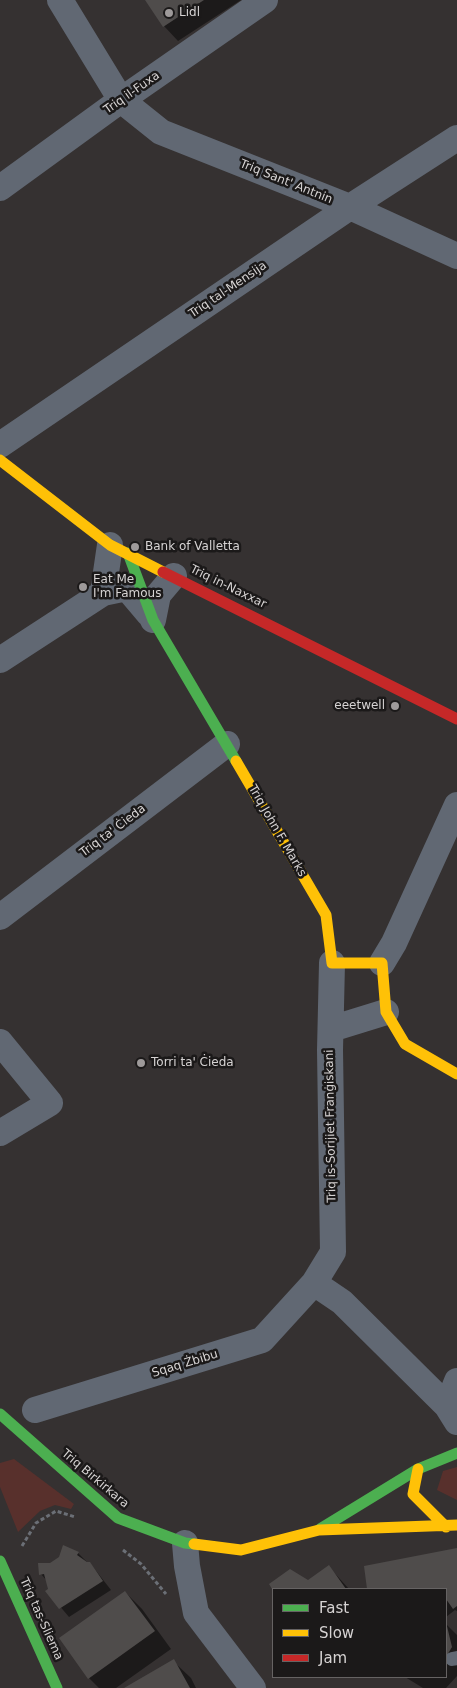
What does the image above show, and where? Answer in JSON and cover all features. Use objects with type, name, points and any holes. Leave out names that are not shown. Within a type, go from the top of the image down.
[{"type":"street","name":"Triq Sant' Antnin","points":[[60,0],[121,100],[161,132],[350,207],[457,256]]},
{"type":"street","name":"Triq il-Fuxa","points":[[0,188],[121,100],[265,0]]},
{"type":"street","name":"Triq tal-Mensija","points":[[0,445],[350,207],[457,138]]},
{"type":"street","name":"Triq in-Naxxar","points":[[0,460],[119,549],[457,719]]},
{"type":"street","points":[[0,660],[103,593],[119,549]]},
{"type":"street","name":"Triq John F. Marks","points":[[119,549],[153,620],[326,916],[332,964]]},
{"type":"street","points":[[153,620],[158,595],[174,576]]},
{"type":"street","name":"Triq John F. Marks","points":[[103,593],[127,588],[153,620]]},
{"type":"street","name":"Triq ta' Ċieda","points":[[0,917],[227,744]]},
{"type":"street","points":[[457,805],[394,943],[382,964],[386,1012],[405,1044],[457,1074]]},
{"type":"street","points":[[332,964],[382,964]]},
{"type":"street","name":"Triq is-Sorijiet Franġiskani","points":[[314,1283],[333,1252],[332,964]]},
{"type":"street","points":[[331,1029],[386,1012]]},
{"type":"street","points":[[0,1042],[50,1103],[0,1132]]},
{"type":"street","points":[[314,1283],[342,1302],[452,1414]]},
{"type":"street","name":"Sqaq Żbibu","points":[[35,1410],[262,1340],[314,1283]]},
{"type":"street","points":[[452,1414],[457,1381]]},
{"type":"street","name":"Triq Birkirkara","points":[[0,1414],[4,1424],[118,1518],[185,1543],[241,1550],[319,1530],[451,1526]]},
{"type":"street","name":"Triq Birkirkara","points":[[319,1530],[418,1469],[457,1453]]},
{"type":"street","points":[[418,1469],[413,1494],[451,1526]]},
{"type":"street","points":[[185,1543],[186,1566],[196,1612],[253,1688]]},
{"type":"street","name":"Triq tas-Sliema","points":[[0,1561],[57,1688]]},
{"type":"path","points":[[8,1579],[24,1540],[36,1522],[56,1511],[82,1519]]},
{"type":"path","points":[[120,1546],[141,1564],[176,1607],[196,1612]]},
{"type":"shaded area","points":[[14,1459],[74,1504],[71,1509],[55,1505],[40,1511],[18,1532],[0,1487],[0,1463]]},
{"type":"shaded area","points":[[457,1467],[457,1500],[437,1490],[443,1471]]},
{"type":"building","name":"Lidl","points":[[145,0],[204,0],[163,27]]},
{"type":"building","points":[[63,1545],[79,1552],[77,1555],[90,1562],[103,1581],[59,1609],[45,1591],[48,1589],[44,1574],[39,1575],[38,1563],[50,1563],[59,1557]]},
{"type":"building","points":[[457,1548],[457,1606],[453,1609],[447,1600],[447,1588],[367,1588],[364,1566]]},
{"type":"building","points":[[329,1565],[345,1588],[272,1589],[269,1584],[290,1569],[308,1580]]},
{"type":"building","points":[[125,1591],[155,1631],[88,1679],[59,1638]]},
{"type":"building","points":[[447,1626],[452,1647],[447,1655]]},
{"type":"building","points":[[174,1659],[190,1688],[124,1688]]},
{"type":"traffic: fast","points":[[128,553],[153,620],[236,761]]},
{"type":"traffic: fast","points":[[0,1414],[118,1518],[185,1543],[194,1544]]},
{"type":"traffic: fast","points":[[320,1529],[418,1469],[457,1453]]},
{"type":"traffic: fast","points":[[0,1561],[57,1688]]},
{"type":"traffic: slow","points":[[0,460],[110,545],[163,572]]},
{"type":"traffic: slow","points":[[236,761],[326,915],[332,963],[382,963],[386,1012],[405,1044],[457,1074]]},
{"type":"traffic: slow","points":[[418,1469],[413,1494],[446,1527]]},
{"type":"traffic: slow","points":[[194,1544],[241,1550],[319,1530],[457,1525]]},
{"type":"traffic: jam","points":[[163,572],[457,719]]},
{"type":"place","name":"Lidl","points":[[169,13]]},
{"type":"place","name":"Bank of Valletta","points":[[135,547]]},
{"type":"place","name":"Eat Me I'm Famous","points":[[83,587]]},
{"type":"place","name":"eeetwell","points":[[395,706]]},
{"type":"place","name":"Torri ta' Ċieda","points":[[141,1063]]}]
